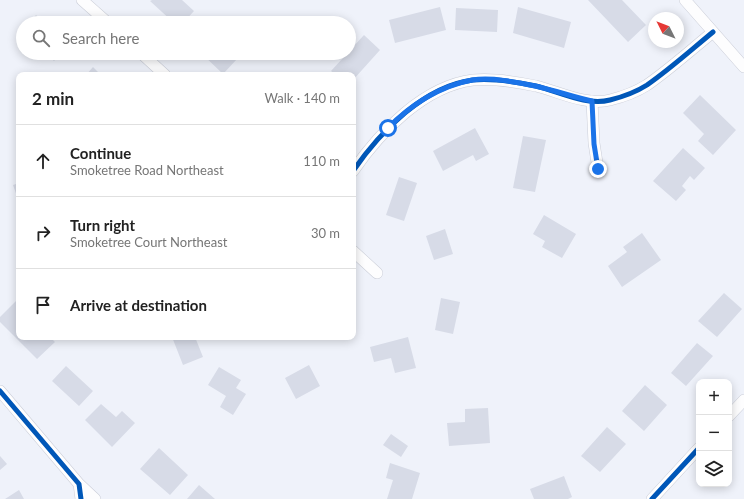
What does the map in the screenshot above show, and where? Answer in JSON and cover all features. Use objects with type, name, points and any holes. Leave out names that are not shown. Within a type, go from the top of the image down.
[{"type":"street","points":[[82,0],[100,16]]},
{"type":"street","points":[[685,0],[744,67]]},
{"type":"street","points":[[356,166],[363,156],[397,119],[424,99],[455,84],[473,80],[488,80],[536,86],[592,101],[609,100],[632,93],[646,86],[713,32]]},
{"type":"street","points":[[149,60],[162,72]]},
{"type":"street","points":[[592,101],[594,144],[598,169]]},
{"type":"street","points":[[356,254],[377,273]]},
{"type":"street","points":[[0,391],[79,484],[95,499]]},
{"type":"street","points":[[730,415],[744,400]]},
{"type":"street","points":[[652,499],[696,451]]},
{"type":"street","points":[[79,484],[81,499]]},
{"type":"building","points":[[182,0],[194,11],[189,16],[166,16],[150,1]]},
{"type":"building","points":[[588,0],[622,0],[646,25],[628,42]]},
{"type":"building","points":[[440,7],[446,30],[395,43],[389,20]]},
{"type":"building","points":[[518,7],[571,22],[564,48],[513,33]]},
{"type":"building","points":[[456,8],[498,10],[497,32],[455,30]]},
{"type":"building","points":[[364,35],[380,50],[356,77],[356,72],[331,71],[341,60],[356,60],[356,44]]},
{"type":"building","points":[[208,60],[236,60],[225,72],[221,72]]},
{"type":"building","points":[[93,67],[98,72],[89,72]]},
{"type":"building","points":[[700,95],[736,130],[713,155],[698,141],[704,134],[683,113]]},
{"type":"building","points":[[475,128],[489,154],[476,161],[473,155],[443,171],[433,151]]},
{"type":"building","points":[[523,136],[546,140],[535,192],[513,188]]},
{"type":"building","points":[[683,148],[705,168],[694,180],[690,176],[682,186],[686,190],[676,201],[653,181]]},
{"type":"building","points":[[399,177],[417,183],[404,221],[386,215]]},
{"type":"building","points":[[16,184],[16,194],[13,185]]},
{"type":"building","points":[[544,215],[576,234],[562,258],[542,247],[545,241],[533,234]]},
{"type":"building","points":[[445,229],[453,254],[434,260],[426,236]]},
{"type":"building","points":[[642,233],[661,260],[622,287],[608,266],[627,252],[623,247]]},
{"type":"building","points":[[724,293],[742,309],[717,337],[698,321]]},
{"type":"building","points":[[441,298],[460,302],[453,334],[435,330]]},
{"type":"building","points":[[16,301],[16,338],[0,322],[0,317]]},
{"type":"building","points":[[408,337],[416,368],[395,373],[391,358],[374,362],[370,347]]},
{"type":"building","points":[[18,340],[53,340],[55,342],[37,359]]},
{"type":"building","points":[[173,340],[196,340],[203,357],[183,365]]},
{"type":"building","points":[[697,343],[713,356],[686,386],[671,373]]},
{"type":"building","points":[[309,365],[320,386],[296,399],[285,378]]},
{"type":"building","points":[[66,366],[93,391],[79,406],[52,381]]},
{"type":"building","points":[[219,367],[241,380],[236,388],[246,394],[233,415],[220,407],[226,396],[208,385]]},
{"type":"building","points":[[645,385],[667,405],[644,431],[622,411]]},
{"type":"building","points":[[101,404],[116,417],[122,411],[135,423],[112,447],[85,420]]},
{"type":"building","points":[[488,408],[490,443],[449,446],[447,423],[465,422],[465,409]]},
{"type":"building","points":[[607,427],[626,444],[600,472],[581,456]]},
{"type":"building","points":[[391,434],[408,446],[401,457],[383,445]]},
{"type":"building","points":[[159,448],[188,475],[170,495],[140,469]]},
{"type":"building","points":[[0,456],[7,464],[0,470]]},
{"type":"building","points":[[390,463],[420,473],[412,499],[387,499],[393,480],[386,478]]},
{"type":"building","points":[[564,476],[572,497],[568,499],[534,499],[530,489]]},
{"type":"building","points":[[199,485],[215,499],[187,499]]},
{"type":"building","points":[[19,490],[24,499],[5,499]]},
{"type":"cycle path","points":[[356,167],[376,141],[405,113],[437,91],[455,84],[473,80],[505,81],[536,86],[582,100],[610,100],[629,94],[647,85],[713,32]]},
{"type":"cycle path","points":[[0,391],[79,484],[81,499]]},
{"type":"cycle path","points":[[652,499],[696,451]]},
{"type":"route","points":[[388,128],[397,119],[424,99],[455,84],[473,80],[488,80],[536,86],[592,101],[594,144],[598,169]]}]
